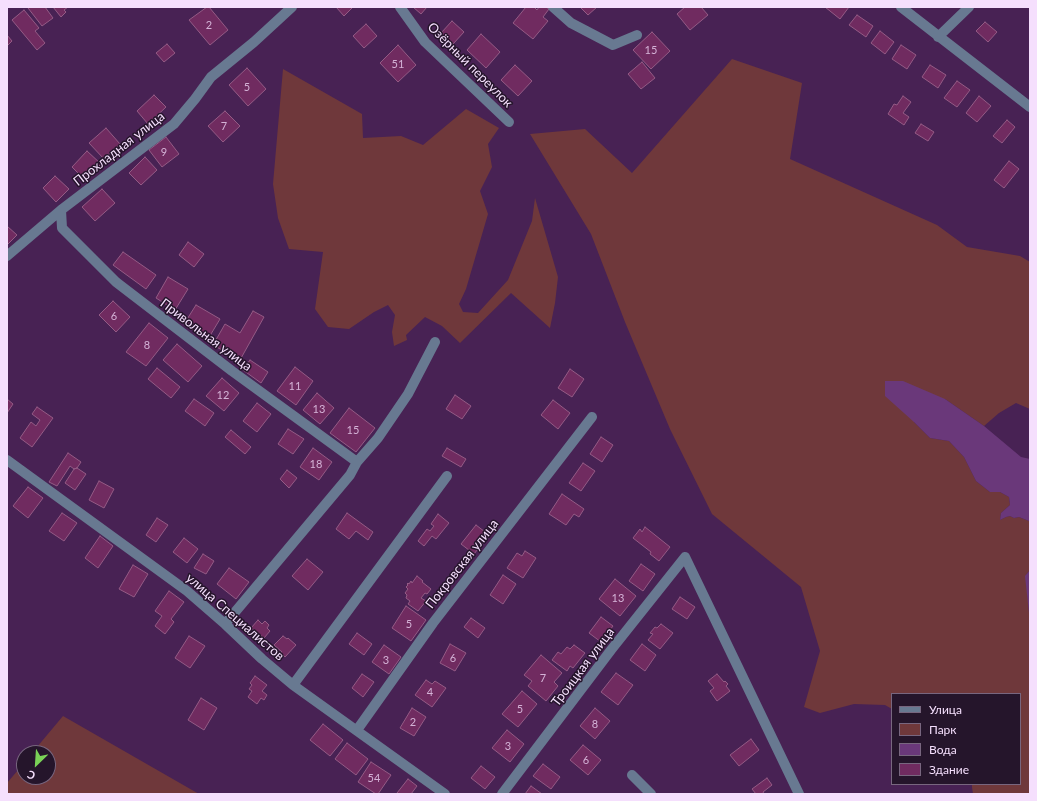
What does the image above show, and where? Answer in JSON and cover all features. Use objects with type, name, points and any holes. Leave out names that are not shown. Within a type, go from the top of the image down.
[{"type":"street","name":"Прохладная улица","points":[[7,256],[61,210],[174,124],[211,77],[254,42],[292,7]]},
{"type":"street","name":"Озёрный переулок","points":[[400,7],[425,42],[509,122]]},
{"type":"street","points":[[553,7],[571,23],[613,46],[637,35]]},
{"type":"street","points":[[901,7],[1030,107]]},
{"type":"street","points":[[938,37],[969,7]]},
{"type":"street","name":"Привольная улица","points":[[61,210],[62,228],[116,282],[232,371],[357,462]]},
{"type":"street","points":[[225,624],[350,475],[357,462],[378,438],[408,394],[435,342]]},
{"type":"street","name":"Покровская улица","points":[[357,730],[433,623],[592,417]]},
{"type":"street","name":"улица Специалистов","points":[[7,460],[187,591],[293,685],[446,794]]},
{"type":"street","points":[[293,685],[447,476]]},
{"type":"street","name":"Троицкая улица","points":[[502,794],[685,557],[800,794]]},
{"type":"street","points":[[632,775],[651,794]]},
{"type":"green space","points":[[732,59],[802,83],[790,159],[937,225],[967,247],[1020,256],[1030,262],[1030,409],[1016,403],[999,413],[984,426],[945,399],[914,422],[930,438],[949,441],[964,457],[976,481],[990,492],[1000,492],[1009,497],[1010,505],[1001,513],[1000,520],[1010,516],[1014,518],[1019,517],[1029,521],[1030,523],[1030,570],[1026,575],[1030,614],[1030,794],[973,794],[972,787],[972,785],[1021,785],[1021,693],[891,693],[891,708],[885,705],[854,704],[820,713],[804,707],[820,651],[801,587],[712,514],[670,429],[625,322],[591,234],[530,134],[585,129],[632,173]]},
{"type":"green space","points":[[283,69],[362,114],[363,138],[401,136],[423,145],[466,109],[499,128],[488,144],[492,167],[480,191],[488,214],[466,289],[459,304],[463,312],[478,313],[508,280],[532,221],[535,198],[558,277],[550,328],[511,293],[460,343],[442,326],[425,317],[406,335],[407,340],[394,346],[392,332],[395,315],[388,305],[374,312],[349,329],[328,327],[315,309],[323,252],[289,249],[278,218],[273,184]]},
{"type":"green space","points":[[63,716],[199,794],[7,794],[7,783],[16,772],[16,785],[56,785],[56,745],[39,745]]},
{"type":"water","points":[[885,381],[903,381],[945,399],[984,426],[1021,457],[1030,459],[1030,523],[1029,521],[1019,517],[1014,518],[1010,516],[1000,520],[1001,513],[1010,505],[1009,497],[1000,492],[990,492],[976,481],[964,457],[949,441],[930,438],[885,396]]},
{"type":"water","points":[[1030,570],[1030,614],[1025,576]]},
{"type":"building","points":[[45,7],[53,18],[42,26],[28,8]]},
{"type":"building","points":[[53,7],[68,7],[64,10],[66,12],[61,17]]},
{"type":"building","points":[[209,7],[228,30],[210,45],[189,20]]},
{"type":"building","points":[[336,7],[353,7],[344,16]]},
{"type":"building","points":[[413,7],[427,7],[421,14]]},
{"type":"building","points":[[526,7],[534,7],[537,10],[539,7],[546,7],[549,9],[543,17],[548,21],[533,39],[513,23]]},
{"type":"building","points":[[580,7],[597,7],[588,15]]},
{"type":"building","points":[[685,7],[701,7],[708,15],[690,30],[677,14]]},
{"type":"building","points":[[825,7],[849,7],[840,19]]},
{"type":"building","points":[[24,10],[39,28],[35,31],[45,43],[37,50],[12,20]]},
{"type":"building","points":[[857,15],[873,26],[866,37],[849,25]]},
{"type":"building","points":[[452,21],[464,32],[453,44],[441,33]]},
{"type":"building","points":[[985,22],[997,32],[988,42],[976,31]]},
{"type":"building","points":[[366,24],[377,36],[364,48],[353,36]]},
{"type":"building","points":[[880,31],[894,42],[885,54],[871,43]]},
{"type":"building","points":[[652,32],[670,51],[651,69],[633,50]]},
{"type":"building","points":[[481,34],[500,52],[486,68],[467,50]]},
{"type":"building","points":[[7,35],[12,41],[7,46]]},
{"type":"building","points":[[167,44],[175,53],[164,62],[156,53]]},
{"type":"building","points":[[398,45],[416,65],[398,82],[380,63]]},
{"type":"building","points":[[901,45],[916,55],[907,69],[892,59]]},
{"type":"building","points":[[642,62],[655,78],[641,89],[628,74]]},
{"type":"building","points":[[515,65],[532,81],[518,96],[501,80]]},
{"type":"building","points":[[930,65],[946,75],[938,88],[922,77]]},
{"type":"building","points":[[247,68],[266,89],[248,106],[229,85]]},
{"type":"building","points":[[957,81],[970,90],[957,107],[944,98]]},
{"type":"building","points":[[154,95],[166,107],[148,124],[137,111]]},
{"type":"building","points":[[903,96],[911,102],[903,113],[909,117],[904,125],[888,114],[894,104],[897,105]]},
{"type":"building","points":[[979,96],[991,106],[977,122],[966,113]]},
{"type":"building","points":[[225,111],[240,126],[223,142],[208,126]]},
{"type":"building","points":[[1007,120],[1015,127],[1002,143],[993,136]]},
{"type":"building","points":[[921,124],[934,132],[928,141],[915,133]]},
{"type":"building","points":[[106,128],[120,144],[104,159],[89,143]]},
{"type":"building","points":[[166,137],[179,154],[162,167],[149,150]]},
{"type":"building","points":[[87,151],[101,164],[85,180],[72,167]]},
{"type":"building","points":[[145,157],[157,170],[141,185],[129,173]]},
{"type":"building","points":[[1009,161],[1019,169],[1004,188],[994,180]]},
{"type":"building","points":[[55,176],[69,189],[56,202],[43,188]]},
{"type":"building","points":[[102,189],[115,203],[95,221],[82,207]]},
{"type":"building","points":[[7,226],[17,235],[7,245]]},
{"type":"building","points":[[188,242],[204,254],[194,267],[179,255]]},
{"type":"building","points":[[123,252],[156,275],[146,289],[113,265]]},
{"type":"building","points":[[168,277],[188,289],[175,310],[156,298]]},
{"type":"building","points":[[113,301],[130,317],[116,332],[99,315]]},
{"type":"building","points":[[196,305],[220,319],[208,339],[184,324]]},
{"type":"building","points":[[253,311],[264,317],[240,360],[213,345],[225,324],[240,333]]},
{"type":"building","points":[[149,323],[168,338],[146,366],[126,352]]},
{"type":"building","points":[[177,344],[202,366],[188,382],[163,360]]},
{"type":"building","points":[[250,360],[268,372],[261,383],[243,370]]},
{"type":"building","points":[[295,367],[313,381],[296,405],[277,391]]},
{"type":"building","points":[[157,368],[180,387],[171,398],[148,379]]},
{"type":"building","points":[[570,369],[584,379],[572,397],[558,388]]},
{"type":"building","points":[[222,378],[239,393],[224,411],[206,396]]},
{"type":"building","points":[[317,393],[334,408],[320,424],[303,410]]},
{"type":"building","points":[[455,395],[471,406],[462,419],[446,409]]},
{"type":"building","points":[[7,399],[13,404],[7,413]]},
{"type":"building","points":[[194,399],[214,413],[205,426],[185,411]]},
{"type":"building","points":[[553,400],[570,413],[558,429],[541,415]]},
{"type":"building","points":[[257,403],[271,414],[257,432],[243,421]]},
{"type":"building","points":[[37,407],[53,418],[32,447],[20,438],[31,422],[36,426],[40,420],[32,414]]},
{"type":"building","points":[[349,408],[375,428],[356,452],[330,433]]},
{"type":"building","points":[[288,429],[304,439],[293,454],[278,444]]},
{"type":"building","points":[[231,430],[251,447],[245,454],[225,437]]},
{"type":"building","points":[[601,437],[613,445],[602,462],[590,454]]},
{"type":"building","points":[[313,448],[332,462],[319,480],[300,467]]},
{"type":"building","points":[[447,448],[466,459],[461,467],[442,456]]},
{"type":"building","points":[[68,453],[81,462],[77,468],[74,469],[70,466],[57,486],[49,482]]},
{"type":"building","points":[[583,463],[595,471],[581,491],[569,483]]},
{"type":"building","points":[[77,468],[86,474],[75,490],[65,483],[74,469]]},
{"type":"building","points":[[287,470],[297,478],[289,488],[280,479]]},
{"type":"building","points":[[99,481],[114,489],[104,508],[89,500]]},
{"type":"building","points":[[28,487],[43,498],[28,518],[13,506]]},
{"type":"building","points":[[562,494],[584,509],[579,517],[574,514],[566,525],[549,514]]},
{"type":"building","points":[[62,513],[77,523],[64,541],[49,531]]},
{"type":"building","points":[[347,513],[373,532],[368,540],[356,531],[349,539],[336,529]]},
{"type":"building","points":[[438,514],[449,523],[436,539],[432,536],[424,546],[418,541],[427,529],[430,531],[434,526],[431,524]]},
{"type":"building","points":[[157,518],[168,525],[156,542],[146,535]]},
{"type":"building","points":[[476,525],[489,535],[474,554],[461,544]]},
{"type":"building","points":[[645,527],[670,547],[659,561],[650,554],[651,552],[633,538],[640,529],[642,532]]},
{"type":"building","points":[[100,536],[113,546],[98,568],[85,558]]},
{"type":"building","points":[[184,538],[198,549],[187,563],[173,552]]},
{"type":"building","points":[[525,551],[536,558],[523,578],[507,568],[517,553],[522,556]]},
{"type":"building","points":[[203,554],[214,561],[206,574],[194,568]]},
{"type":"building","points":[[307,559],[323,572],[308,590],[292,576]]},
{"type":"building","points":[[641,564],[655,574],[643,591],[629,581]]},
{"type":"building","points":[[133,565],[148,574],[134,597],[119,589]]},
{"type":"building","points":[[229,568],[249,582],[236,599],[217,584]]},
{"type":"building","points":[[503,575],[516,584],[503,604],[490,595]]},
{"type":"building","points":[[417,576],[431,589],[421,598],[426,601],[418,611],[408,604],[410,601],[406,598],[407,595],[405,593],[408,589],[406,587],[408,585],[407,584],[411,581],[412,583]]},
{"type":"building","points":[[615,579],[636,596],[620,616],[599,599]]},
{"type":"building","points":[[169,591],[184,602],[171,619],[174,622],[165,634],[155,626],[162,616],[155,611]]},
{"type":"building","points":[[680,597],[695,607],[687,619],[672,609]]},
{"type":"building","points":[[406,606],[426,620],[411,641],[392,628]]},
{"type":"building","points":[[601,617],[613,626],[601,642],[589,633]]},
{"type":"building","points":[[471,618],[485,628],[478,638],[464,627]]},
{"type":"building","points":[[258,620],[262,624],[265,621],[269,625],[267,628],[270,631],[264,638],[251,628]]},
{"type":"building","points":[[661,624],[673,633],[660,649],[648,640],[653,634],[650,633],[655,627],[657,628]]},
{"type":"building","points":[[357,633],[372,644],[364,655],[349,644]]},
{"type":"building","points":[[189,636],[205,646],[190,668],[175,658]]},
{"type":"building","points":[[283,636],[287,639],[288,638],[296,645],[285,657],[274,645]]},
{"type":"building","points":[[450,644],[466,653],[455,671],[440,663]]},
{"type":"building","points":[[642,644],[656,655],[645,671],[630,660]]},
{"type":"building","points":[[384,645],[401,657],[389,674],[372,662]]},
{"type":"building","points":[[574,645],[585,653],[573,668],[570,666],[567,671],[552,660],[558,652],[561,654],[567,647],[570,649]]},
{"type":"building","points":[[541,655],[562,673],[554,682],[558,686],[546,701],[528,686],[532,681],[524,675]]},
{"type":"building","points":[[616,673],[633,685],[618,705],[601,692]]},
{"type":"building","points":[[362,674],[374,682],[363,697],[352,688]]},
{"type":"building","points":[[717,674],[724,682],[725,681],[728,684],[726,686],[730,691],[717,701],[710,691],[714,688],[708,681]]},
{"type":"building","points":[[255,676],[267,685],[262,691],[267,695],[264,700],[261,698],[257,704],[248,697],[252,691],[249,689],[252,685],[250,683]]},
{"type":"building","points":[[426,680],[432,684],[435,681],[446,688],[432,707],[415,695]]},
{"type":"building","points":[[522,691],[537,704],[518,727],[502,714]]},
{"type":"building","points":[[201,698],[217,708],[204,730],[188,720]]},
{"type":"building","points":[[412,708],[426,717],[414,736],[400,728]]},
{"type":"building","points":[[595,708],[610,721],[595,739],[580,726]]},
{"type":"building","points":[[323,724],[343,740],[330,756],[310,740]]},
{"type":"building","points":[[507,730],[524,744],[510,762],[492,748]]},
{"type":"building","points":[[751,739],[759,750],[739,766],[730,755]]},
{"type":"building","points":[[347,743],[368,759],[356,775],[335,759]]},
{"type":"building","points":[[583,745],[601,760],[588,775],[570,760]]},
{"type":"building","points":[[371,762],[391,775],[378,794],[358,782]]},
{"type":"building","points":[[543,764],[560,777],[551,789],[533,776]]},
{"type":"building","points":[[481,766],[495,777],[485,789],[471,778]]},
{"type":"building","points":[[767,778],[772,785],[763,792],[764,794],[756,794],[752,789]]},
{"type":"building","points":[[408,779],[417,786],[411,794],[398,794],[397,793]]},
{"type":"building","points":[[531,786],[542,794],[525,794]]}]
